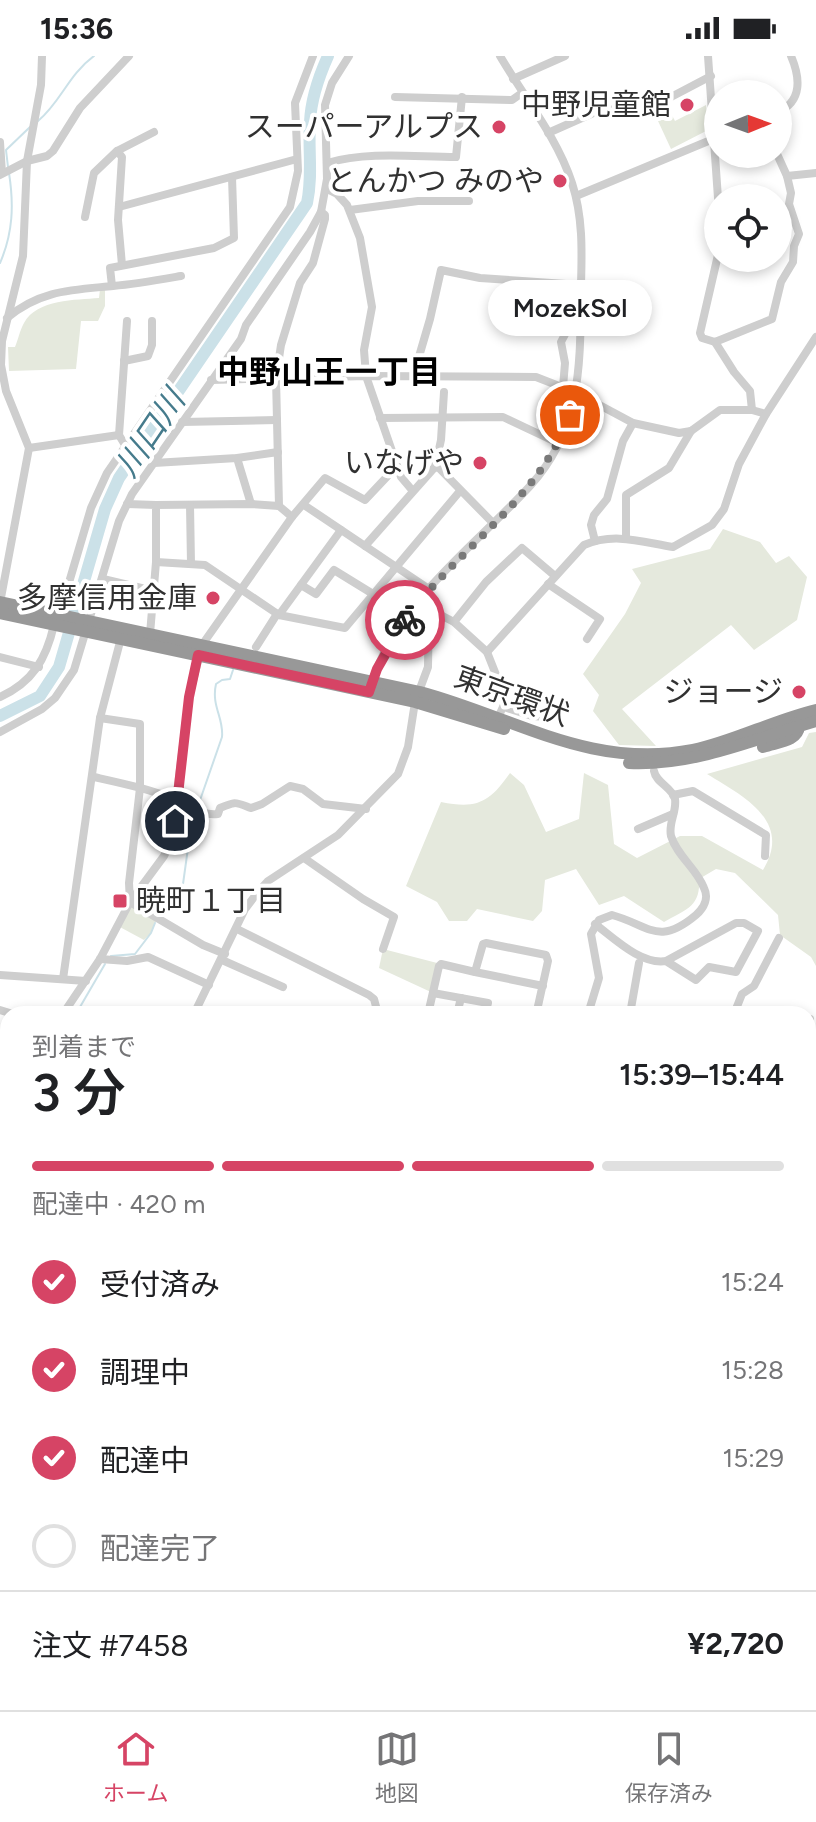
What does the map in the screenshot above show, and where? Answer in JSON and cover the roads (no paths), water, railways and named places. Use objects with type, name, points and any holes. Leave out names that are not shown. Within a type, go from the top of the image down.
[{"type":"highway","name":"東京環状","points":[[0,603],[87,626],[150,634],[200,650]]},
{"type":"highway","name":"東京環状","points":[[0,613],[58,620]]},
{"type":"highway","name":"東京環状","points":[[87,626],[121,638],[200,650],[501,712],[567,744],[609,753],[640,755],[699,748],[792,724],[816,721]]},
{"type":"highway","name":"東京環状","points":[[418,697],[563,751],[617,762],[653,763],[686,759],[792,724],[816,710]]},
{"type":"highway","points":[[617,762],[641,771],[703,764],[795,736],[792,724]]},
{"type":"street","points":[[0,603],[29,448],[7,396],[1,352],[24,245],[27,161],[41,85],[42,56]]},
{"type":"street","points":[[0,142],[4,172],[47,156],[80,108],[129,56]]},
{"type":"street","points":[[0,697],[21,685],[39,667],[46,653],[94,500],[125,445],[282,221],[296,188],[295,103],[313,56]]},
{"type":"street","points":[[0,732],[32,716],[55,698],[74,670],[127,504],[313,228],[327,189],[325,105],[332,83],[349,56]]},
{"type":"street","points":[[371,686],[401,625],[420,600],[531,485],[558,443],[577,393],[581,357],[583,241],[576,196],[548,133],[500,56]]},
{"type":"street","points":[[513,79],[565,56]]},
{"type":"street","points":[[708,56],[711,80]]},
{"type":"street","points":[[791,56],[799,79],[792,102]]},
{"type":"street","points":[[548,133],[600,110],[628,109],[671,97],[711,76]]},
{"type":"street","points":[[395,97],[512,100],[522,93]]},
{"type":"street","points":[[327,163],[344,158],[456,157],[462,97]]},
{"type":"street","points":[[85,217],[92,175],[117,151],[154,132]]},
{"type":"street","points":[[576,196],[704,142]]},
{"type":"street","points":[[117,151],[122,157],[119,207],[122,265]]},
{"type":"street","points":[[119,207],[297,159]]},
{"type":"street","points":[[714,272],[700,333],[702,338],[715,342],[772,319],[781,282],[792,266],[799,234],[789,204],[791,193],[783,168]]},
{"type":"street","points":[[787,176],[816,173]]},
{"type":"street","points":[[112,286],[110,268],[214,248],[232,239],[235,235],[232,177]]},
{"type":"street","points":[[327,189],[343,199],[360,238],[372,307],[364,350],[366,376],[401,477],[412,490]]},
{"type":"street","points":[[350,210],[418,201],[469,201]]},
{"type":"street","points":[[279,506],[276,378],[281,345],[292,308],[300,283],[313,263],[325,219],[321,212]]},
{"type":"street","points":[[413,377],[441,270],[480,278],[566,284],[571,323],[561,342],[565,363],[563,387]]},
{"type":"street","points":[[7,318],[25,304],[68,289],[181,276]]},
{"type":"street","points":[[125,445],[119,435],[127,321]]},
{"type":"street","points":[[124,361],[148,356],[152,345],[152,321]]},
{"type":"street","points":[[487,652],[574,554],[595,541],[626,537],[673,547],[712,525],[724,509],[739,464],[766,414],[816,337]]},
{"type":"street","points":[[715,342],[750,391],[752,410]]},
{"type":"street","points":[[211,380],[366,376],[536,377],[577,393],[633,423],[668,432],[691,431]]},
{"type":"street","points":[[365,546],[435,467],[444,392]]},
{"type":"street","points":[[626,537],[626,495],[669,468],[691,431],[720,410],[752,410],[766,414]]},
{"type":"street","points":[[380,418],[503,417],[558,443]]},
{"type":"street","points":[[182,422],[277,420]]},
{"type":"street","points":[[595,541],[591,525],[594,515],[607,499],[623,441],[633,423]]},
{"type":"street","points":[[29,448],[119,435]]},
{"type":"street","points":[[154,463],[278,452]]},
{"type":"street","points":[[237,458],[251,504]]},
{"type":"street","points":[[69,1006],[105,960],[130,902],[164,856],[171,841],[189,697],[200,650],[292,517],[325,478],[365,500],[397,466]]},
{"type":"street","points":[[435,467],[493,523]]},
{"type":"street","points":[[156,562],[205,565],[278,615],[345,628],[460,491]]},
{"type":"street","points":[[127,504],[279,506],[292,517]]},
{"type":"street","points":[[150,634],[156,562],[156,505]]},
{"type":"street","points":[[190,505],[191,564]]},
{"type":"street","points":[[304,505],[429,589]]},
{"type":"street","points":[[256,647],[341,530]]},
{"type":"street","points":[[454,622],[486,582],[522,548],[555,576]]},
{"type":"street","points":[[301,585],[316,594],[334,570],[373,594]]},
{"type":"street","points":[[103,579],[154,591]]},
{"type":"street","points":[[548,584],[600,619],[587,639]]},
{"type":"street","points":[[420,600],[429,609],[454,622],[487,652],[506,700],[501,712],[559,718]]},
{"type":"street","points":[[199,1006],[245,909],[258,892],[268,881],[338,835],[366,809],[401,768],[428,667],[429,609]]},
{"type":"street","points":[[63,979],[100,718],[121,638]]},
{"type":"street","points":[[0,657],[39,667]]},
{"type":"street","points":[[100,718],[140,724],[140,788],[129,883],[130,902]]},
{"type":"street","points":[[590,1006],[599,978],[591,934],[595,924],[612,915],[640,928],[666,932],[682,925],[700,912],[705,904],[705,888],[670,832],[673,795],[656,778],[654,771]]},
{"type":"street","points":[[94,777],[140,788],[178,800],[199,813],[215,815],[220,808],[237,802],[255,807],[290,786],[303,789],[323,804],[366,809]]},
{"type":"street","points":[[673,795],[693,791],[766,835],[765,856]]},
{"type":"street","points":[[638,829],[673,814]]},
{"type":"street","points":[[304,858],[394,917],[383,949]]},
{"type":"street","points":[[130,902],[223,957],[283,987]]},
{"type":"street","points":[[595,924],[625,947],[655,963],[666,961],[736,923],[744,923],[758,931],[736,972],[709,967],[696,980],[666,961]]},
{"type":"street","points":[[237,929],[369,995],[376,1006]]},
{"type":"street","points":[[737,1006],[742,994],[754,986],[779,938]]},
{"type":"street","points":[[475,972],[483,944],[486,943],[546,955],[548,961],[538,1006]]},
{"type":"street","points":[[105,960],[148,957],[209,985]]},
{"type":"street","points":[[631,1006],[639,963]]},
{"type":"street","points":[[430,1006],[441,964],[543,986]]},
{"type":"street","points":[[0,975],[86,981]]},
{"type":"street","points":[[433,993],[488,1003],[487,1006]]},
{"type":"street","points":[[459,1006],[461,998]]},
{"type":"street","points":[[118,1710],[127,1710]]},
{"type":"waterway","points":[[38,121],[94,56]]},
{"type":"waterway","name":"川口川","points":[[0,716],[40,696],[59,667],[105,509],[119,478],[307,203],[311,113],[328,56]]},
{"type":"waterway","points":[[8,167],[6,150],[30,127]]},
{"type":"waterway","points":[[0,263],[8,241],[11,219],[9,173]]},
{"type":"waterway","points":[[198,806],[222,737],[215,699],[216,684],[230,679],[233,670]]},
{"type":"waterway","points":[[159,915],[164,902],[183,884],[188,848],[198,826],[197,815]]},
{"type":"waterway","points":[[111,956],[135,954],[155,923]]},
{"type":"waterway","points":[[81,1006],[105,964]]},
{"type":"place","name":"中野児童館","points":[[687,105]]},
{"type":"place","name":"スーパーアルプス","points":[[499,127]]},
{"type":"place","name":"とんかつ みのや","points":[[560,181]]},
{"type":"place","name":"MozekSol","points":[[570,415]]},
{"type":"place","name":"いなげや","points":[[480,463]]},
{"type":"place","name":"多摩信用金庫","points":[[213,598]]},
{"type":"place","name":"ジョージ","points":[[799,692]]},
{"type":"place","name":"暁町１丁目","points":[[120,901]]},
{"type":"district","name":"中野山王一丁目","points":[[329,372]]}]
